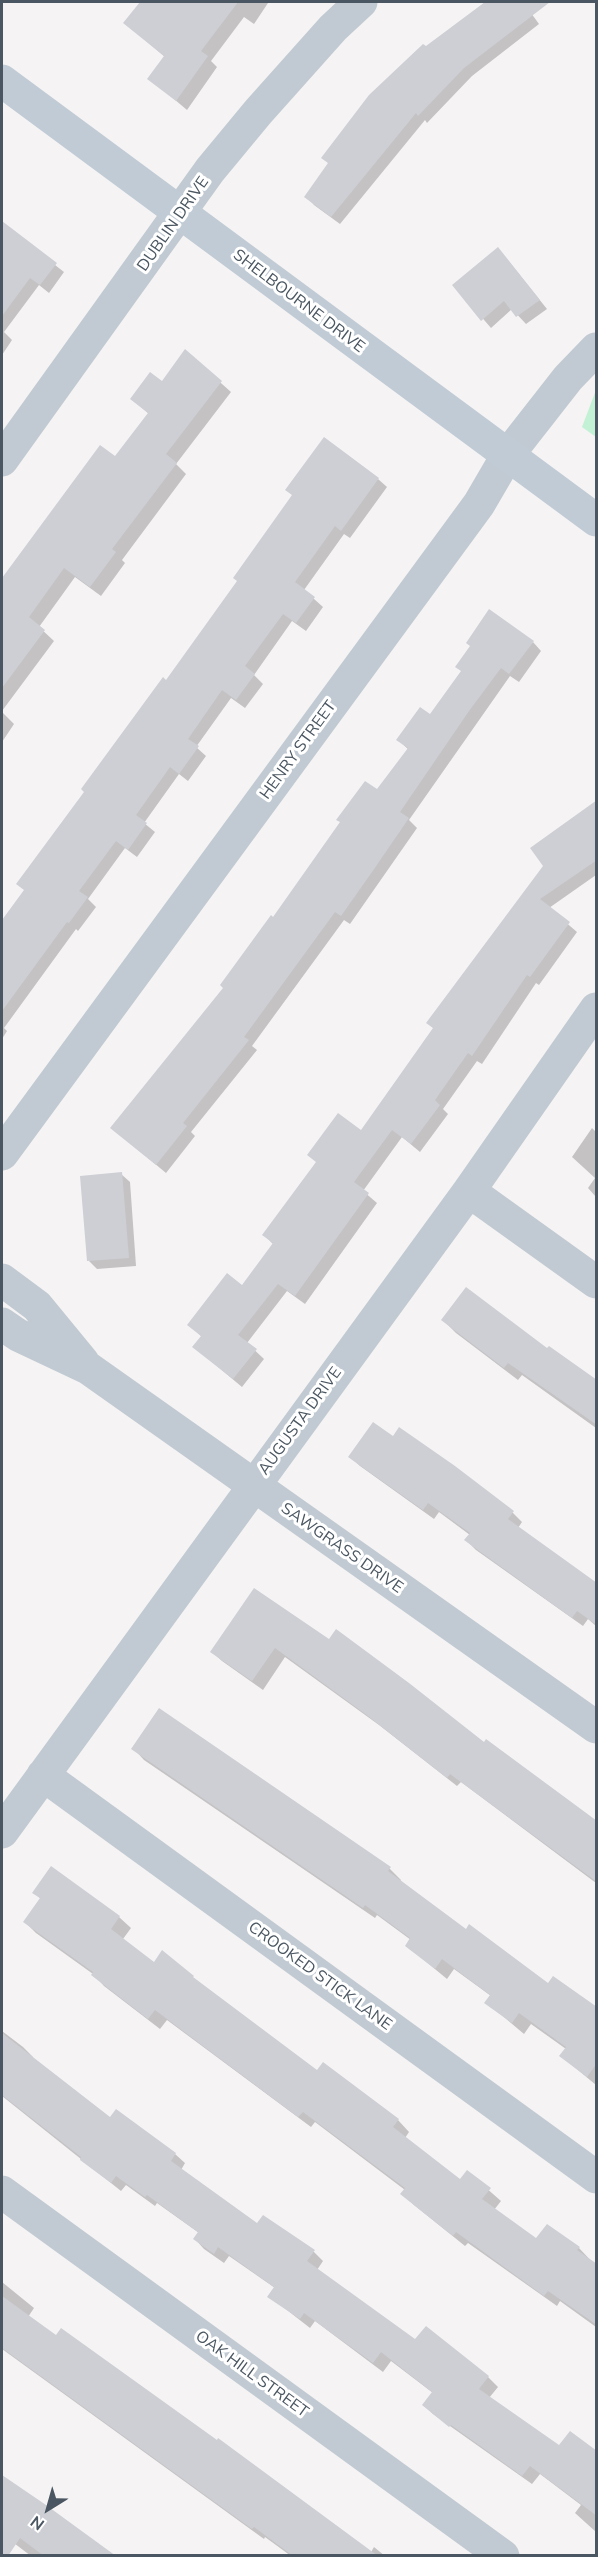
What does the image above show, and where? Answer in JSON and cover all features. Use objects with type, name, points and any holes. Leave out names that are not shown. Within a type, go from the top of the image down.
[{"type":"main road","name":"SHELBOURNE DRIVE","points":[[2,81],[507,456],[597,520]]},
{"type":"street","name":"DUBLIN DRIVE","points":[[2,460],[210,170],[333,28],[361,2]]},
{"type":"street","name":"HENRY STREET","points":[[2,1154],[479,504],[507,456],[568,378],[597,349]]},
{"type":"street","name":"AUGUSTA DRIVE","points":[[2,1832],[469,1191],[597,1009]]},
{"type":"street","points":[[469,1191],[597,1282]]},
{"type":"street","name":"SAWGRASS DRIVE","points":[[2,1280],[37,1306],[88,1368]]},
{"type":"street","name":"SAWGRASS DRIVE","points":[[2,1324],[18,1335],[88,1368],[252,1486],[597,1727]]},
{"type":"street","name":"CROOKED STICK LANE","points":[[43,1775],[597,2177]]},
{"type":"street","name":"OAK HILL STREET","points":[[2,2192],[503,2556]]},
{"type":"green space","points":[[596,390],[596,437],[582,427]]},
{"type":"building","points":[[140,2],[238,2],[201,51],[208,56],[176,101],[147,79],[164,56],[123,23]]},
{"type":"building","points":[[485,2],[550,2],[464,68],[418,116],[416,113],[331,217],[304,197],[328,163],[321,158],[369,95],[423,44],[426,46]]},
{"type":"building","points":[[2,221],[57,263],[40,285],[30,278],[2,316]]},
{"type":"building","points":[[498,247],[540,300],[516,317],[504,301],[481,321],[452,285]]},
{"type":"building","points":[[185,349],[222,381],[166,454],[177,463],[112,549],[116,552],[90,587],[64,568],[29,617],[45,630],[2,688],[2,578],[100,445],[115,456],[148,413],[130,399],[150,372],[162,381]]},
{"type":"building","points":[[324,437],[379,478],[341,531],[335,526],[295,582],[315,597],[296,623],[283,614],[245,666],[255,674],[236,700],[222,690],[188,739],[199,746],[179,774],[170,767],[136,815],[147,823],[128,850],[116,841],[79,891],[88,897],[2,1011],[2,920],[24,890],[16,884],[84,792],[81,789],[163,677],[166,680],[237,581],[233,578],[292,495],[285,490]]},
{"type":"building","points":[[489,609],[534,641],[509,674],[501,668],[469,711],[400,812],[409,818],[372,872],[341,916],[335,912],[244,1037],[249,1040],[183,1123],[187,1126],[156,1165],[110,1128],[223,988],[220,985],[271,915],[273,917],[340,822],[336,820],[365,781],[377,789],[408,748],[396,740],[420,707],[430,714],[461,671],[455,667],[470,646],[466,643]]},
{"type":"building","points":[[597,800],[597,860],[540,899],[570,922],[530,977],[527,975],[472,1056],[468,1053],[435,1100],[440,1105],[411,1144],[392,1130],[354,1182],[369,1193],[295,1296],[278,1284],[238,1335],[257,1349],[233,1379],[192,1347],[201,1336],[187,1325],[227,1273],[242,1285],[273,1243],[262,1235],[316,1162],[307,1155],[338,1113],[361,1130],[433,1028],[426,1023],[543,866],[530,848]]},
{"type":"building","points":[[122,1172],[129,1258],[87,1261],[80,1176]]},
{"type":"building","points":[[466,1287],[547,1348],[549,1346],[597,1380],[597,1425],[508,1363],[504,1368],[441,1320]]},
{"type":"building","points":[[373,1422],[393,1436],[399,1427],[455,1466],[514,1511],[508,1519],[597,1583],[597,1625],[577,1611],[572,1618],[464,1540],[470,1533],[428,1503],[423,1510],[348,1457]]},
{"type":"building","points":[[254,1588],[329,1639],[336,1629],[484,1742],[486,1739],[597,1821],[597,1882],[450,1774],[447,1778],[368,1716],[275,1648],[252,1681],[210,1652]]},
{"type":"building","points":[[159,1708],[391,1867],[388,1871],[466,1929],[469,1924],[548,1983],[553,1976],[597,2007],[597,2063],[587,2077],[559,2056],[566,2047],[519,2013],[512,2023],[484,2003],[490,1995],[442,1959],[435,1969],[405,1946],[410,1938],[365,1905],[363,1908],[131,1749]]},
{"type":"building","points":[[51,1866],[120,1916],[111,1929],[154,1962],[162,1950],[193,1977],[317,2070],[323,2062],[399,2119],[393,2127],[460,2179],[467,2170],[491,2188],[482,2199],[536,2238],[547,2224],[580,2247],[577,2250],[597,2264],[597,2325],[548,2291],[544,2296],[456,2232],[453,2236],[400,2194],[405,2188],[303,2112],[298,2117],[155,2010],[148,2019],[91,1975],[93,1972],[23,1922],[40,1898],[32,1893]]},
{"type":"building","points":[[2,2033],[110,2117],[116,2109],[176,2153],[171,2161],[257,2223],[263,2215],[315,2250],[307,2261],[415,2339],[426,2326],[489,2376],[479,2389],[559,2445],[570,2431],[597,2451],[597,2516],[530,2466],[522,2476],[451,2425],[449,2427],[422,2405],[432,2392],[381,2352],[373,2363],[304,2313],[300,2319],[267,2297],[274,2287],[218,2247],[214,2254],[193,2239],[198,2232],[147,2195],[145,2197],[116,2176],[111,2183],[80,2160],[81,2157],[2,2095]]},
{"type":"building","points":[[2,2296],[56,2335],[61,2328],[217,2440],[218,2438],[378,2556],[293,2556],[254,2527],[252,2529],[2,2348]]},
{"type":"building","points":[[2,2475],[116,2556],[44,2556],[20,2538],[8,2556],[2,2556]]}]
